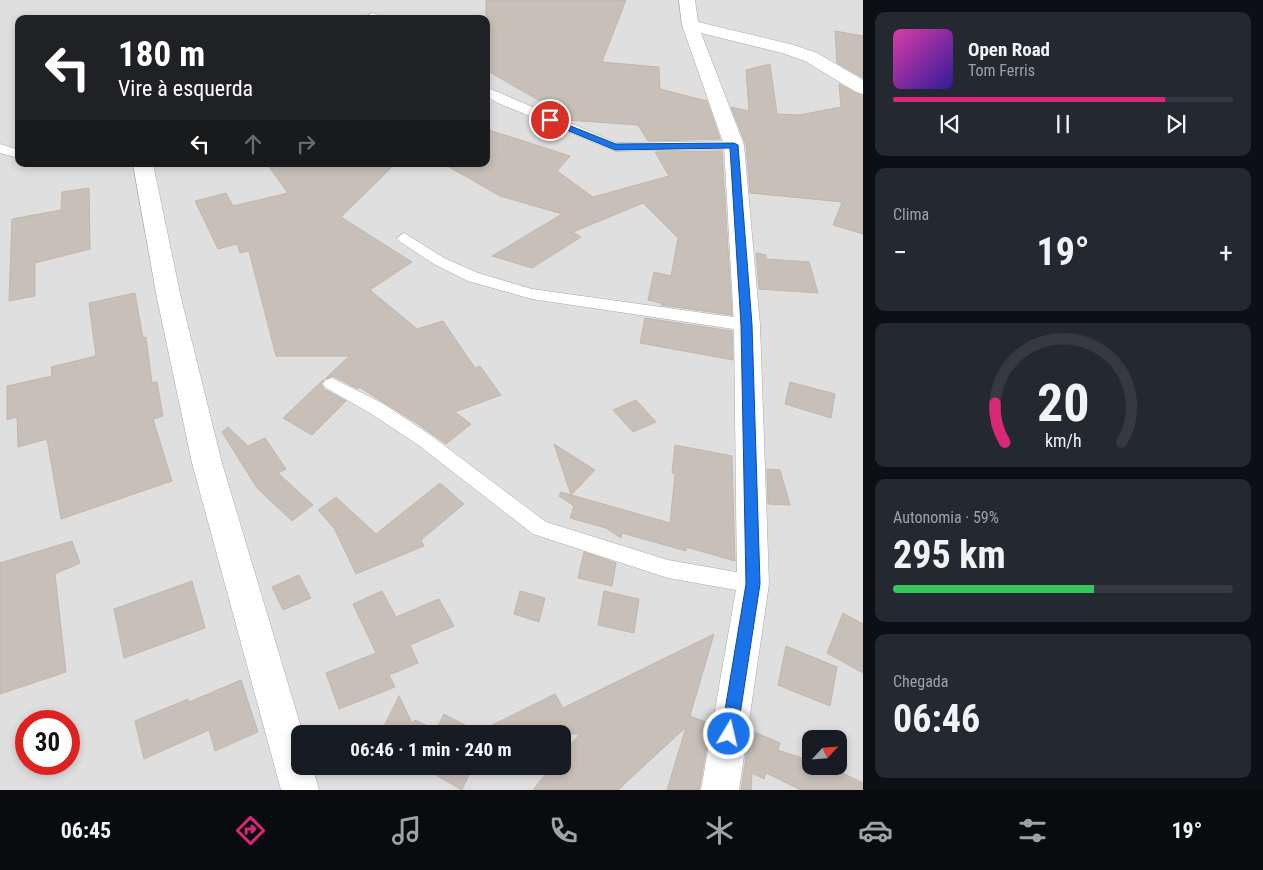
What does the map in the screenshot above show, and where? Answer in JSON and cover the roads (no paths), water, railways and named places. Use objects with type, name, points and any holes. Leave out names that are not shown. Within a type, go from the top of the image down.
[{"type":"street","points":[[689,13],[811,58],[863,88]]},
{"type":"street","points":[[689,13],[734,145],[746,325],[753,584],[720,790]]},
{"type":"street","points":[[144,167],[169,298],[207,463],[300,790]]},
{"type":"lane","points":[[490,93],[615,147],[734,145]]},
{"type":"lane","points":[[0,148],[15,154]]},
{"type":"lane","points":[[404,238],[439,261],[473,277],[532,294],[746,325]]},
{"type":"lane","points":[[332,384],[376,408],[423,439],[540,528],[668,569],[753,584]]}]
